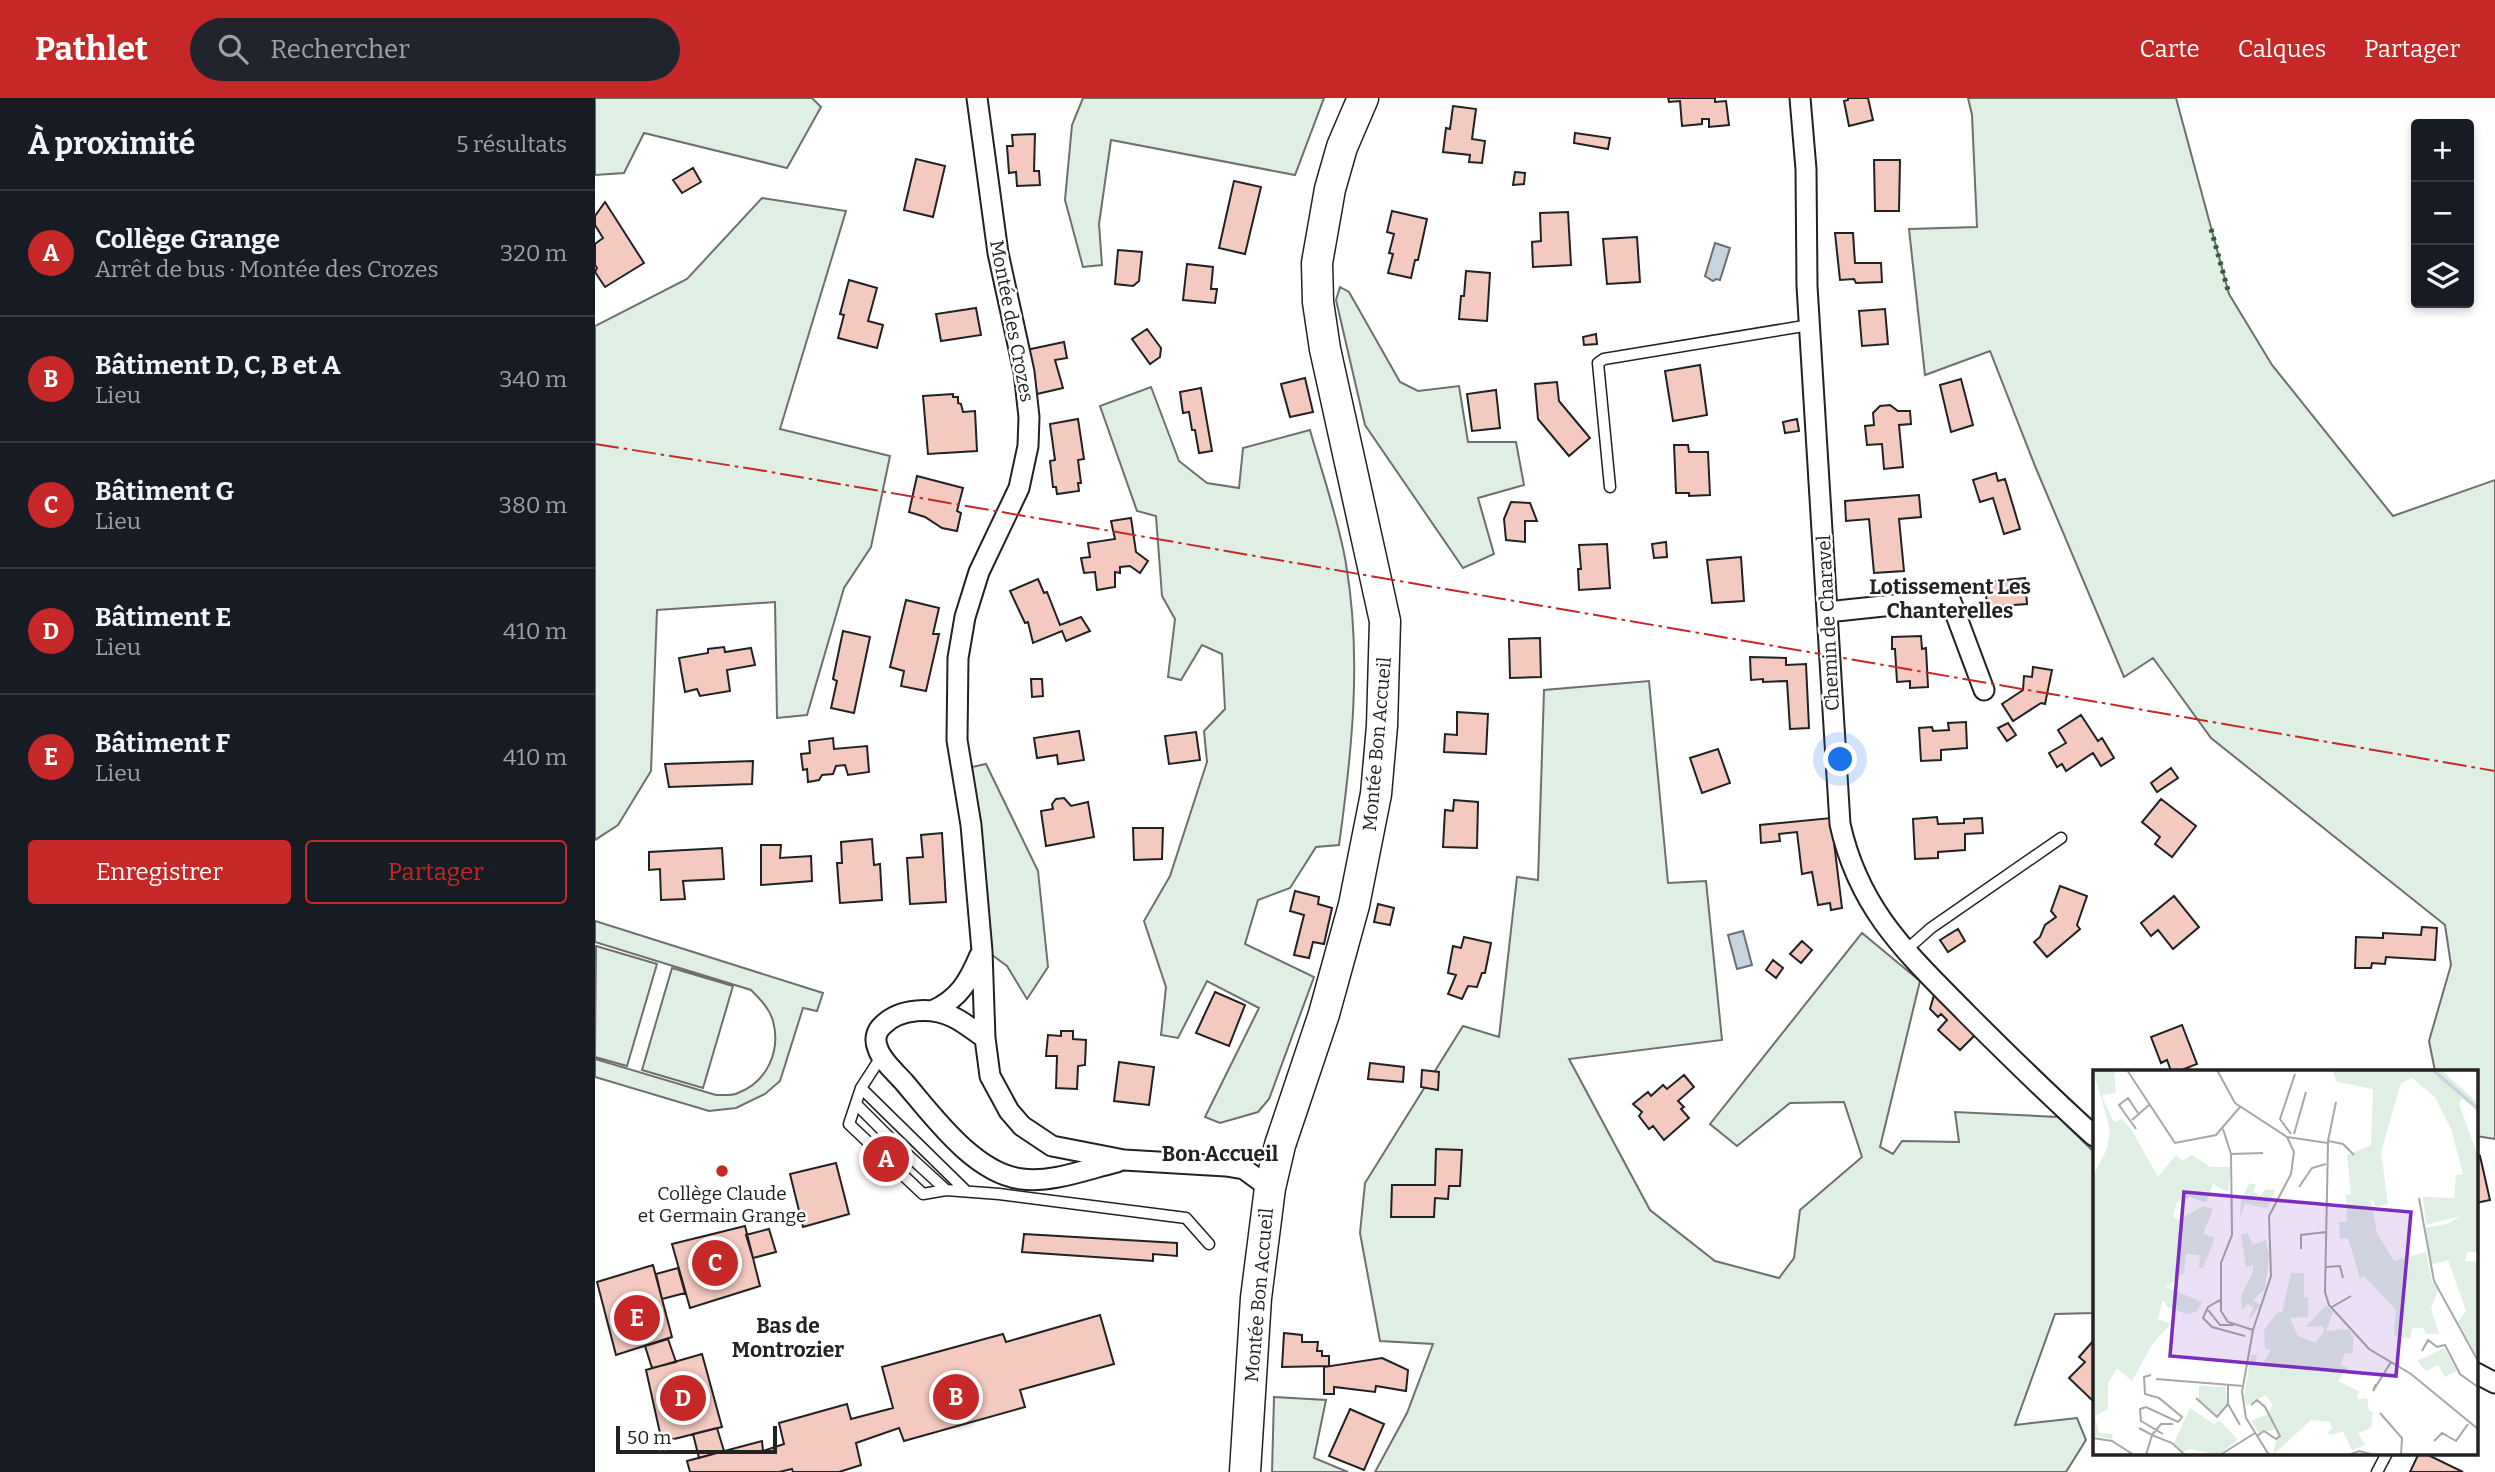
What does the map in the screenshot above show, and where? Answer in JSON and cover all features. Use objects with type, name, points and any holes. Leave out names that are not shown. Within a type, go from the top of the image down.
[{"type":"main road","name":"Montée Bon Accueil","points":[[1245,1472],[1256,1298],[1270,1188],[1280,1145],[1325,1014],[1354,905],[1376,794],[1382,726],[1385,621],[1325,349],[1318,302],[1317,263],[1330,189],[1342,147],[1363,98]]},
{"type":"street","name":"Montée des Crozes","points":[[977,98],[998,253],[1024,372],[1029,417],[1028,446],[1019,488],[979,572],[963,626],[958,658],[957,740],[971,825],[982,951],[985,1038],[991,1076],[1009,1111],[1022,1126],[1052,1146],[1124,1160],[1244,1169],[1270,1188]]},
{"type":"street","name":"Chemin de Charavel","points":[[1800,98],[1806,169],[1807,286],[1840,824],[1845,846],[1863,891],[1905,951],[2093,1135]]},
{"type":"street","points":[[1827,612],[1950,599],[1984,690]]},
{"type":"street","points":[[932,1011],[946,1004],[963,989],[982,951]]},
{"type":"street","points":[[882,1056],[875,1038],[878,1029],[885,1022],[903,1013],[932,1011],[952,1016],[985,1038]]},
{"type":"street","name":"Montée des Crozes","points":[[882,1056],[951,1137],[995,1172],[1023,1180],[1057,1177],[1124,1160]]},
{"type":"street","points":[[2477,1374],[2495,1383]]},
{"type":"lane","points":[[1610,487],[1598,363],[1604,359],[1810,325]]},
{"type":"lane","points":[[1905,951],[1931,928],[2061,838]]},
{"type":"lane","points":[[882,1056],[861,1088],[849,1124],[923,1194],[946,1190],[966,1191],[1186,1218],[1209,1244]]},
{"type":"lane","points":[[861,1088],[966,1191]]},
{"type":"lane","points":[[856,1104],[946,1190]]},
{"type":"lane","points":[[2377,1472],[2386,1454]]},
{"type":"green space","points":[[595,98],[812,98],[821,107],[787,168],[644,133],[624,173],[595,175]]},
{"type":"green space","points":[[1083,98],[1324,98],[1295,175],[1111,140],[1099,224],[1102,265],[1083,267],[1065,200],[1072,125]]},
{"type":"green space","points":[[1968,98],[2176,98],[2229,294],[2272,365],[2393,516],[2495,480],[2495,1139],[2477,1136],[2477,1070],[2435,1070],[2429,1041],[2451,965],[2445,925],[2211,738],[2153,658],[2124,677],[1990,351],[1925,375],[1909,229],[1977,227],[1972,115]]},
{"type":"green space","points":[[762,198],[846,211],[780,429],[890,456],[871,547],[844,588],[807,715],[777,718],[775,602],[657,610],[651,771],[618,825],[595,840],[595,326],[687,279]]},
{"type":"green space","points":[[1340,287],[1349,292],[1400,382],[1418,391],[1459,386],[1468,442],[1516,442],[1524,485],[1478,498],[1494,554],[1463,568],[1365,425],[1336,300]]},
{"type":"green space","points":[[1151,387],[1179,461],[1207,483],[1239,488],[1243,448],[1310,430],[1339,531],[1351,599],[1353,704],[1339,845],[1316,847],[1290,888],[1258,900],[1245,944],[1314,977],[1269,1099],[1258,1112],[1220,1123],[1205,1117],[1259,1008],[1207,981],[1178,1038],[1161,1035],[1166,987],[1144,921],[1170,876],[1207,762],[1204,731],[1225,709],[1222,654],[1202,645],[1181,680],[1168,677],[1175,619],[1162,596],[1156,516],[1137,511],[1100,406]]},
{"type":"green space","points":[[1649,681],[1668,883],[1706,881],[1722,1040],[1569,1059],[1650,1210],[1715,1261],[1779,1278],[1794,1258],[1800,1210],[1862,1157],[1844,1102],[1790,1103],[1737,1146],[1710,1124],[1862,933],[1920,981],[1880,1147],[1893,1154],[1902,1141],[1959,1142],[1955,1112],[2058,1117],[2093,1151],[2093,1313],[2055,1314],[2015,1425],[2077,1418],[2086,1440],[2066,1472],[1375,1472],[1407,1413],[1433,1344],[1380,1341],[1360,1233],[1365,1183],[1463,1026],[1499,1037],[1517,877],[1538,880],[1544,690]]},
{"type":"green space","points":[[986,764],[1038,871],[1048,967],[1027,999],[1007,966],[992,955],[972,767]]},
{"type":"green space","points":[[595,921],[823,993],[817,1011],[803,1008],[780,1081],[765,1094],[736,1108],[709,1111],[595,1077],[595,1059],[716,1095],[733,1095],[748,1088],[764,1073],[773,1054],[775,1032],[772,1017],[751,990],[595,942]]},
{"type":"green space","points":[[596,946],[657,964],[627,1066],[595,1057]]},
{"type":"green space","points":[[672,968],[733,986],[703,1088],[642,1070]]},
{"type":"green space","points":[[1274,1397],[1326,1400],[1314,1458],[1348,1472],[1272,1472]]},
{"type":"shaded area","points":[[1715,243],[1730,248],[1720,280],[1713,281],[1705,276]]},
{"type":"shaded area","points":[[1743,931],[1752,965],[1737,969],[1728,935]]},
{"type":"building","points":[[1668,98],[1715,98],[1715,102],[1726,101],[1729,125],[1709,127],[1709,119],[1702,119],[1702,124],[1682,126],[1680,101],[1669,102]]},
{"type":"building","points":[[1848,98],[1868,98],[1873,120],[1849,126],[1844,101]]},
{"type":"building","points":[[1453,106],[1476,109],[1472,139],[1485,141],[1482,163],[1469,162],[1470,155],[1443,152],[1446,128],[1450,129]]},
{"type":"building","points":[[1575,133],[1610,138],[1608,149],[1574,143]]},
{"type":"building","points":[[1035,134],[1034,171],[1039,171],[1040,185],[1017,186],[1016,172],[1009,173],[1007,146],[1013,146],[1012,135]]},
{"type":"building","points":[[916,159],[945,166],[933,217],[904,210]]},
{"type":"building","points":[[1874,160],[1900,160],[1899,211],[1875,211]]},
{"type":"building","points":[[693,168],[701,182],[682,193],[673,180]]},
{"type":"building","points":[[1515,172],[1525,173],[1524,184],[1513,185]]},
{"type":"building","points":[[1234,181],[1261,187],[1245,254],[1219,248]]},
{"type":"building","points":[[605,202],[644,263],[605,287],[595,272],[595,244],[603,238],[595,225],[595,216]]},
{"type":"building","points":[[1392,211],[1427,219],[1411,278],[1388,273],[1393,254],[1389,253],[1394,234],[1387,232]]},
{"type":"building","points":[[1568,212],[1571,265],[1533,267],[1532,242],[1541,241],[1540,213]]},
{"type":"building","points":[[1835,233],[1853,233],[1855,263],[1881,263],[1882,282],[1856,283],[1854,279],[1840,280]]},
{"type":"building","points":[[1637,237],[1640,282],[1607,284],[1603,239]]},
{"type":"building","points":[[1118,250],[1142,252],[1139,281],[1133,286],[1115,284]]},
{"type":"building","points":[[1187,264],[1213,267],[1211,289],[1217,289],[1215,303],[1183,300]]},
{"type":"building","points":[[1466,271],[1490,273],[1487,321],[1459,319]]},
{"type":"building","points":[[849,280],[877,288],[868,321],[883,325],[877,348],[838,338],[844,315],[840,314]]},
{"type":"building","points":[[976,308],[981,335],[941,341],[936,314]]},
{"type":"building","points":[[1885,309],[1888,344],[1862,346],[1859,311]]},
{"type":"building","points":[[1147,329],[1161,348],[1160,357],[1150,364],[1132,339]]},
{"type":"building","points":[[1596,334],[1597,344],[1584,345],[1583,337]]},
{"type":"building","points":[[1064,342],[1067,358],[1055,360],[1063,388],[1037,394],[1026,350]]},
{"type":"building","points":[[1700,365],[1707,415],[1673,421],[1665,371]]},
{"type":"building","points":[[1305,378],[1313,412],[1290,417],[1281,384]]},
{"type":"building","points":[[1961,379],[1973,425],[1951,432],[1940,385]]},
{"type":"building","points":[[1557,382],[1559,401],[1590,438],[1569,456],[1538,419],[1535,384]]},
{"type":"building","points":[[1201,388],[1212,451],[1199,453],[1189,412],[1183,413],[1180,392]]},
{"type":"building","points":[[1496,390],[1500,428],[1472,431],[1467,394]]},
{"type":"building","points":[[953,394],[953,397],[958,397],[963,412],[975,411],[977,451],[928,454],[923,396]]},
{"type":"building","points":[[1890,405],[1898,411],[1910,411],[1911,424],[1899,425],[1903,467],[1884,469],[1882,444],[1867,445],[1865,426],[1874,425],[1873,413],[1880,406]]},
{"type":"building","points":[[1078,419],[1084,459],[1078,460],[1081,483],[1078,483],[1079,491],[1057,494],[1056,487],[1053,487],[1050,461],[1055,460],[1050,424]]},
{"type":"building","points":[[1797,419],[1799,431],[1785,433],[1783,422]]},
{"type":"building","points":[[1674,445],[1688,445],[1689,452],[1708,452],[1710,495],[1689,496],[1689,493],[1676,493]]},
{"type":"building","points":[[1996,473],[1998,481],[2005,479],[2020,529],[2004,534],[1993,498],[1980,502],[1973,480]]},
{"type":"building","points":[[917,476],[963,488],[957,511],[961,513],[957,531],[942,528],[925,517],[909,512]]},
{"type":"building","points":[[1919,495],[1921,517],[1899,519],[1904,571],[1874,573],[1869,519],[1846,521],[1845,501]]},
{"type":"building","points":[[1511,502],[1530,503],[1537,521],[1525,521],[1525,542],[1506,540],[1504,519]]},
{"type":"building","points":[[1131,518],[1136,552],[1148,561],[1140,573],[1130,566],[1120,567],[1120,573],[1115,572],[1115,587],[1097,590],[1095,572],[1084,573],[1081,558],[1090,557],[1088,543],[1115,539],[1111,521]]},
{"type":"building","points":[[1666,542],[1667,557],[1654,558],[1652,544]]},
{"type":"building","points":[[1607,544],[1610,588],[1579,590],[1579,545]]},
{"type":"building","points":[[1741,557],[1744,601],[1712,603],[1707,560]]},
{"type":"building","points":[[2025,578],[2027,604],[1987,607],[1985,582]]},
{"type":"building","points":[[1038,579],[1044,593],[1047,592],[1060,625],[1081,617],[1090,631],[1066,641],[1062,631],[1033,643],[1028,622],[1025,623],[1010,591]]},
{"type":"building","points":[[906,600],[939,608],[933,634],[939,634],[926,691],[901,686],[904,671],[890,667]]},
{"type":"building","points":[[843,631],[870,637],[854,713],[831,708],[837,681],[833,679]]},
{"type":"building","points":[[1921,636],[1922,649],[1926,648],[1928,687],[1910,688],[1910,681],[1897,682],[1892,637]]},
{"type":"building","points":[[1540,638],[1541,677],[1510,678],[1509,639]]},
{"type":"building","points":[[724,647],[725,652],[751,648],[755,665],[727,670],[730,691],[700,696],[697,689],[685,692],[679,658]]},
{"type":"building","points":[[1750,657],[1786,658],[1786,665],[1806,664],[1809,728],[1790,729],[1787,681],[1751,680]]},
{"type":"building","points":[[2033,667],[2052,670],[2045,704],[2041,703],[2013,721],[2002,704],[2023,690],[2024,676],[2032,677]]},
{"type":"building","points":[[1031,679],[1042,679],[1043,696],[1032,697]]},
{"type":"building","points":[[1457,712],[1488,714],[1486,754],[1444,752],[1445,734],[1457,735]]},
{"type":"building","points":[[2081,715],[2098,741],[2102,738],[2114,758],[2101,766],[2093,753],[2066,771],[2062,764],[2057,767],[2049,753],[2066,743],[2058,730]]},
{"type":"building","points":[[1966,722],[1967,748],[1941,750],[1941,760],[1921,761],[1919,728],[1949,730],[1948,723]]},
{"type":"building","points":[[2008,723],[2016,735],[2007,741],[1998,728]]},
{"type":"building","points":[[1079,731],[1084,760],[1058,764],[1057,755],[1037,758],[1034,738]]},
{"type":"building","points":[[1196,732],[1200,760],[1169,764],[1165,736]]},
{"type":"building","points":[[833,738],[834,749],[867,746],[869,772],[848,775],[845,765],[836,766],[833,774],[822,775],[819,780],[808,782],[807,769],[803,770],[801,754],[810,753],[809,741]]},
{"type":"building","points":[[1718,749],[1730,783],[1702,793],[1690,758]]},
{"type":"building","points":[[753,761],[752,784],[669,787],[665,764]]},
{"type":"building","points":[[2171,768],[2178,778],[2157,792],[2151,783]]},
{"type":"building","points":[[1064,798],[1071,806],[1088,802],[1094,837],[1046,846],[1041,811],[1053,809],[1052,804],[1056,799]]},
{"type":"building","points":[[2161,799],[2196,826],[2172,857],[2155,844],[2160,837],[2142,822]]},
{"type":"building","points":[[1454,800],[1478,802],[1477,848],[1443,847],[1445,810],[1453,811]]},
{"type":"building","points":[[1937,817],[1938,824],[1964,823],[1964,819],[1982,818],[1983,833],[1965,834],[1965,850],[1938,852],[1938,858],[1915,859],[1913,819]]},
{"type":"building","points":[[1831,818],[1842,908],[1831,910],[1830,903],[1818,905],[1812,872],[1802,874],[1797,832],[1779,834],[1780,841],[1761,843],[1760,825]]},
{"type":"building","points":[[1133,828],[1163,828],[1162,859],[1134,860]]},
{"type":"building","points":[[942,833],[946,902],[910,904],[907,858],[923,857],[921,835]]},
{"type":"building","points":[[872,839],[874,865],[880,864],[882,900],[840,903],[837,863],[842,863],[841,842]]},
{"type":"building","points":[[761,845],[781,845],[780,858],[811,856],[812,881],[761,885]]},
{"type":"building","points":[[722,848],[724,879],[683,881],[685,899],[661,900],[660,869],[649,870],[649,852]]},
{"type":"building","points":[[2060,886],[2087,896],[2077,925],[2080,929],[2047,957],[2034,942],[2040,937],[2045,925],[2056,917],[2051,911]]},
{"type":"building","points":[[1295,891],[1319,897],[1318,904],[1332,908],[1324,944],[1313,942],[1309,958],[1294,955],[1304,915],[1290,911]]},
{"type":"building","points":[[2174,896],[2199,927],[2173,949],[2158,930],[2151,936],[2141,923]]},
{"type":"building","points":[[1378,904],[1394,908],[1390,925],[1374,922]]},
{"type":"building","points":[[2422,927],[2437,928],[2435,960],[2386,957],[2385,964],[2372,963],[2371,968],[2355,968],[2356,937],[2383,938],[2383,933],[2421,935]]},
{"type":"building","points":[[1958,929],[1965,941],[1948,952],[1940,940]]},
{"type":"building","points":[[1464,937],[1491,943],[1485,973],[1482,973],[1477,987],[1468,986],[1462,999],[1448,994],[1456,975],[1448,973],[1453,946],[1461,948]]},
{"type":"building","points":[[1802,941],[1812,950],[1801,963],[1790,954]]},
{"type":"building","points":[[1773,960],[1783,968],[1776,978],[1766,970]]},
{"type":"building","points":[[1215,992],[1245,1005],[1229,1046],[1196,1033]]},
{"type":"building","points":[[1934,995],[1976,1034],[1960,1050],[1938,1030],[1947,1020],[1941,1014],[1938,1017],[1930,1009]]},
{"type":"building","points":[[2182,1025],[2197,1064],[2182,1070],[2171,1070],[2167,1060],[2161,1063],[2151,1037]]},
{"type":"building","points":[[1061,1031],[1073,1031],[1073,1039],[1086,1040],[1085,1065],[1078,1066],[1077,1089],[1056,1088],[1057,1056],[1046,1056],[1048,1035],[1061,1036]]},
{"type":"building","points":[[1119,1062],[1154,1067],[1149,1105],[1114,1101]]},
{"type":"building","points":[[1370,1063],[1404,1067],[1403,1082],[1368,1079]]},
{"type":"building","points":[[1422,1070],[1439,1072],[1438,1090],[1421,1087]]},
{"type":"building","points":[[1684,1075],[1694,1087],[1678,1101],[1689,1118],[1664,1140],[1653,1126],[1649,1129],[1639,1116],[1642,1112],[1633,1104],[1648,1092],[1651,1096],[1663,1085],[1667,1089]]},
{"type":"building","points":[[1436,1149],[1462,1150],[1460,1186],[1449,1186],[1448,1199],[1435,1198],[1434,1217],[1391,1217],[1392,1185],[1435,1185]]},
{"type":"building","points":[[2480,1156],[2490,1200],[2477,1203],[2477,1157]]},
{"type":"building","points":[[836,1163],[849,1214],[803,1227],[790,1174]]},
{"type":"building","points":[[745,1226],[760,1286],[690,1308],[672,1244]]},
{"type":"building","points":[[769,1229],[776,1252],[753,1258],[746,1235]]},
{"type":"building","points":[[1024,1234],[1177,1243],[1177,1256],[1153,1254],[1153,1261],[1022,1252]]},
{"type":"building","points":[[653,1265],[672,1337],[616,1355],[597,1282]]},
{"type":"building","points":[[678,1268],[685,1293],[662,1299],[656,1274]]},
{"type":"building","points":[[1100,1315],[1114,1364],[1020,1390],[1025,1407],[904,1441],[899,1428],[856,1443],[861,1465],[839,1472],[793,1472],[792,1469],[779,1472],[690,1472],[687,1461],[762,1441],[763,1451],[784,1444],[779,1423],[847,1404],[851,1419],[893,1408],[882,1367],[1003,1334],[1006,1342]]},
{"type":"building","points":[[1284,1333],[1302,1335],[1302,1342],[1318,1342],[1317,1351],[1322,1351],[1322,1356],[1329,1356],[1329,1366],[1282,1367]]},
{"type":"building","points":[[668,1339],[676,1362],[652,1368],[645,1346]]},
{"type":"building","points":[[2093,1341],[2093,1401],[2069,1378],[2085,1362],[2079,1357]]},
{"type":"building","points":[[702,1354],[722,1427],[662,1442],[646,1370]]},
{"type":"building","points":[[1382,1358],[1408,1370],[1406,1391],[1376,1386],[1375,1392],[1334,1387],[1334,1394],[1324,1394],[1324,1367]]},
{"type":"building","points":[[1350,1409],[1384,1424],[1364,1470],[1329,1456]]},
{"type":"building","points":[[717,1428],[724,1451],[699,1458],[693,1434]]},
{"type":"building","points":[[2419,1454],[2426,1454],[2463,1472],[2410,1472]]},
{"type":"hedge","points":[[2211,229],[2229,294]]},
{"type":"power","points":[[595,444],[759,470],[2495,771]]},
{"type":"place","name":"Collège Grange","points":[[886,1159]]},
{"type":"place","name":"Collège Claude et Germain Grange","points":[[722,1171]]},
{"type":"place","name":"Bâtiment G","points":[[715,1263]]},
{"type":"place","name":"Bâtiment F","points":[[637,1318]]},
{"type":"place","name":"Bâtiment D, C, B et A","points":[[956,1397]]},
{"type":"place","name":"Bâtiment E","points":[[683,1398]]},
{"type":"district","name":"Lotissement Les Chanterelles","points":[[1950,599]]},
{"type":"district","name":"Bon Accueil","points":[[1220,1154]]},
{"type":"district","name":"Bas de Montrozier","points":[[788,1338]]}]
